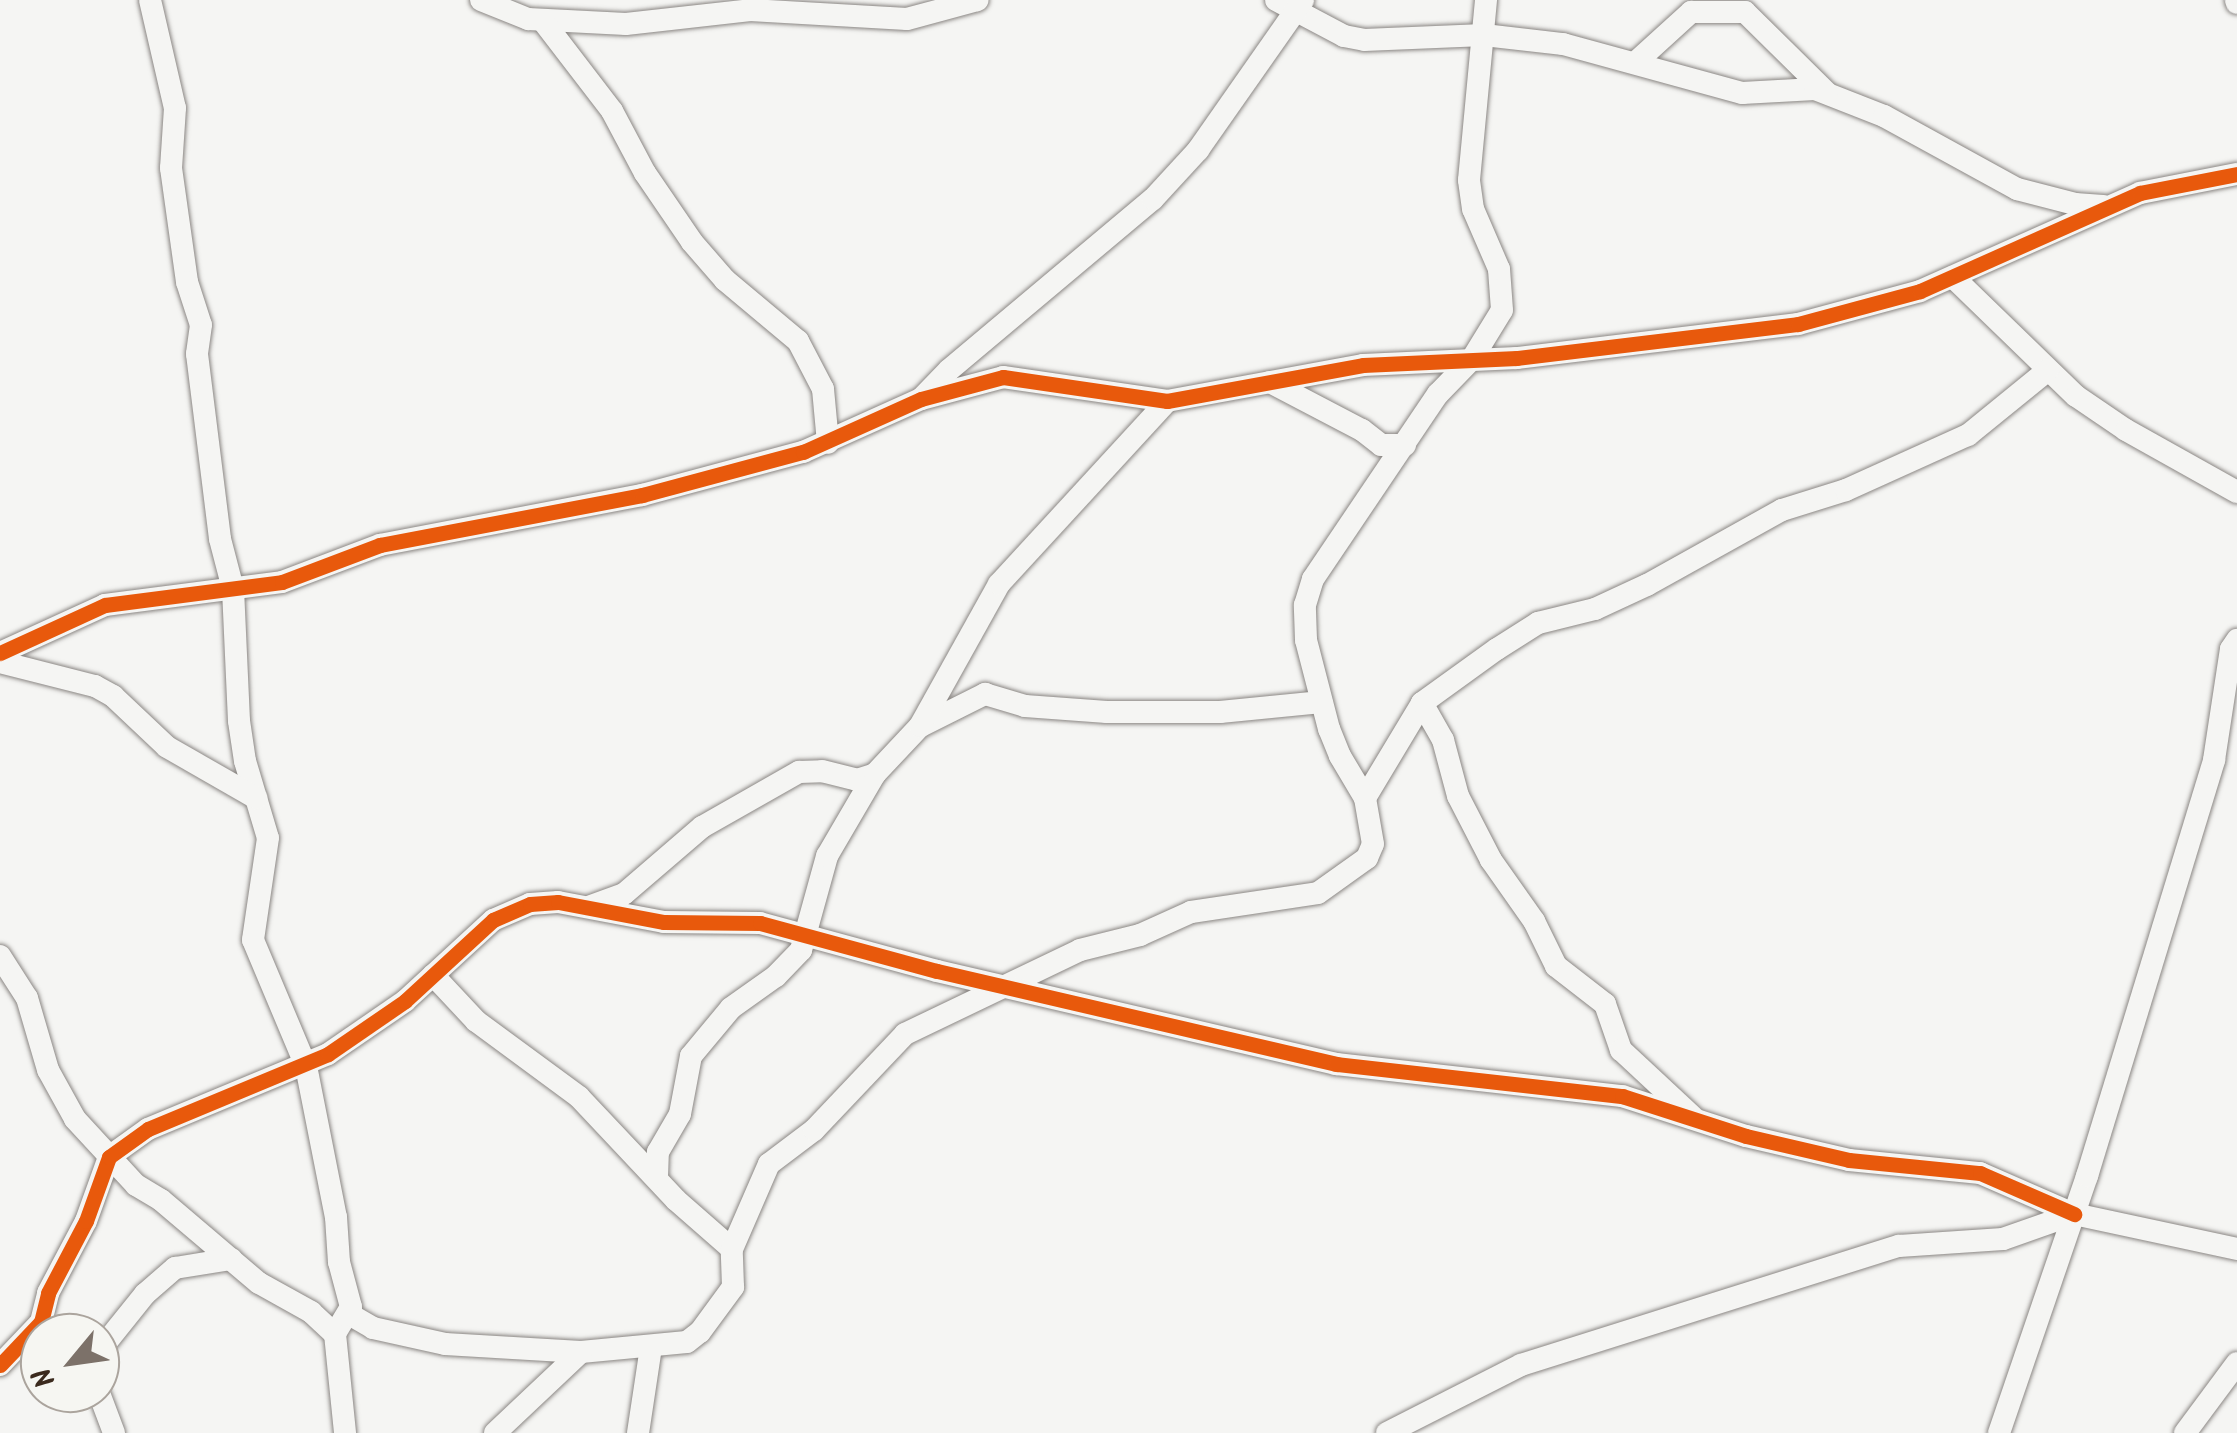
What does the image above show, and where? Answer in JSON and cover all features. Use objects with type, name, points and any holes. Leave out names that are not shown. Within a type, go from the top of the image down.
[{"type":"street","points":[[150,0],[175,108],[173,180],[187,282],[201,325],[197,354],[220,539],[234,589],[239,657],[237,704],[244,761],[268,851],[253,940],[306,1066],[336,1217],[348,1314],[335,1334],[345,1433]]},
{"type":"street","points":[[480,0],[543,22],[626,24],[750,10],[907,19],[978,0]]},
{"type":"street","points":[[348,1314],[372,1328],[445,1344],[581,1352],[688,1342],[733,1287],[732,1249],[769,1164],[814,1130],[890,1046],[1000,984],[1080,950],[1140,935],[1190,912],[1303,896],[1332,887],[1373,850],[1365,798],[1340,756],[1306,640],[1307,594],[1387,472],[1393,445],[1472,359],[1498,320],[1503,298],[1491,245],[1473,210],[1469,180],[1486,0]]},
{"type":"street","points":[[921,399],[949,370],[1153,199],[1198,150],[1291,3],[1344,36],[1364,40],[1484,35],[1562,44],[1742,93],[1796,87],[1830,95],[1884,116],[2017,190],[2074,204],[2109,206]]},
{"type":"street","points":[[1635,62],[1682,17],[1737,6],[1830,95]]},
{"type":"street","points":[[543,22],[612,111],[646,173],[692,242],[725,280],[798,341],[823,389],[828,443]]},
{"type":"street","points":[[0,652],[105,605],[282,582],[380,544],[642,495],[828,443],[921,399],[1018,376],[1168,401],[1398,361],[1594,350],[1798,324],[1870,306],[1954,277],[2109,206],[2163,186],[2237,174]]},
{"type":"street","points":[[1954,277],[2048,370],[2098,413],[2237,492]]},
{"type":"street","points":[[1365,798],[1422,703],[1538,623],[1595,610],[1782,510],[1859,485],[1968,435],[2048,370]]},
{"type":"street","points":[[1270,382],[1393,445]]},
{"type":"street","points":[[656,1177],[658,1152],[682,1108],[691,1056],[731,1008],[792,962],[806,935],[827,856],[876,774],[920,726],[999,584],[1168,401]]},
{"type":"street","points":[[1999,1433],[2074,1214],[2214,760],[2230,648],[2237,640]]},
{"type":"street","points":[[0,662],[94,686],[113,696],[167,747],[256,798]]},
{"type":"street","points":[[920,726],[985,694],[1004,696],[1025,706],[1107,712],[1220,712],[1322,702]]},
{"type":"street","points":[[1422,703],[1443,740],[1458,796],[1491,860],[1534,921],[1556,966],[1605,1004],[1622,1050],[1697,1121]]},
{"type":"street","points":[[617,904],[702,827],[799,772],[822,771],[850,780],[876,774]]},
{"type":"street","points":[[43,1313],[48,1293],[86,1221],[109,1157],[148,1129],[306,1066],[379,1020],[472,937],[508,911],[558,902],[588,907],[617,904],[664,922],[760,923],[1336,1064],[1622,1096],[1697,1121],[1849,1160],[1980,1174],[2074,1214],[2237,1249]]},
{"type":"street","points":[[0,956],[27,998],[60,1096],[109,1157],[136,1184],[161,1200],[274,1295],[311,1312],[335,1334]]},
{"type":"street","points":[[433,975],[476,1021],[579,1098],[732,1249]]},
{"type":"street","points":[[630,1149],[666,1134]]},
{"type":"street","points":[[1387,1433],[1522,1365],[1762,1288],[1899,1246],[2003,1239],[2074,1214]]},
{"type":"street","points":[[120,1325],[145,1294],[176,1268],[232,1259]]},
{"type":"street","points":[[638,1433],[651,1346]]},
{"type":"street","points":[[495,1433],[581,1352]]},
{"type":"street","points":[[2185,1433],[2237,1363]]},
{"type":"cycle path","points":[[0,653],[105,605],[282,582],[380,545],[642,495],[803,452],[921,399],[1003,377],[1167,401],[1363,365],[1517,358],[1798,324],[1920,291],[2140,193],[2237,174]]},
{"type":"cycle path","points":[[0,1365],[41,1322],[48,1293],[86,1221],[109,1157],[148,1129],[328,1054],[405,1001],[493,920],[530,904],[558,902],[664,922],[760,923],[937,971],[1336,1064],[1622,1096],[1746,1136],[1849,1160],[1980,1173],[2074,1214]]}]
